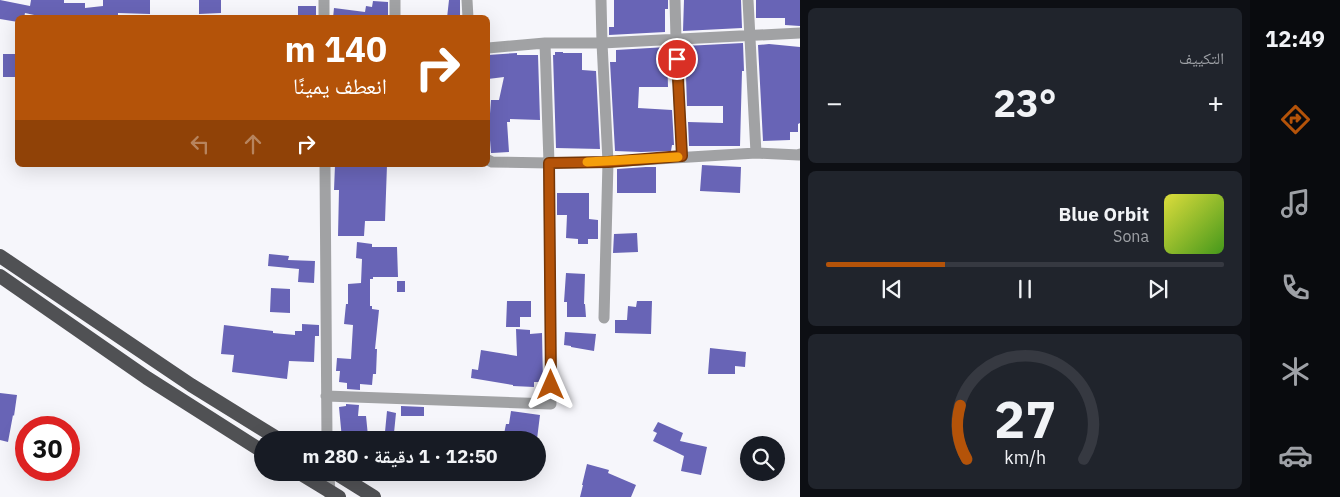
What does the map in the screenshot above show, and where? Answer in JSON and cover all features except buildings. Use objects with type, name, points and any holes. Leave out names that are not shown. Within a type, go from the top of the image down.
[{"type":"highway","points":[[0,256],[191,385],[265,431]]},
{"type":"highway","points":[[0,276],[147,378],[254,446]]},
{"type":"highway","points":[[312,481],[333,495]]},
{"type":"highway","points":[[348,481],[374,497]]},
{"type":"street","points":[[324,0],[324,15]]},
{"type":"street","points":[[395,0],[395,15]]},
{"type":"street","points":[[467,0],[468,15]]},
{"type":"street","points":[[602,0],[602,43],[608,162],[604,318]]},
{"type":"street","points":[[675,0],[682,156]]},
{"type":"street","points":[[748,0],[756,152]]},
{"type":"street","points":[[490,48],[546,43],[602,43],[800,33]]},
{"type":"street","points":[[326,396],[551,404],[546,43]]},
{"type":"street","points":[[490,161],[608,162],[756,152],[800,155]]},
{"type":"street","points":[[325,167],[327,431]]},
{"type":"street","points":[[331,481],[333,495]]},
{"type":"slow traffic","points":[[587,162],[678,157]]},
{"type":"route","points":[[551,385],[549,163],[608,162],[682,156],[677,59]]}]
